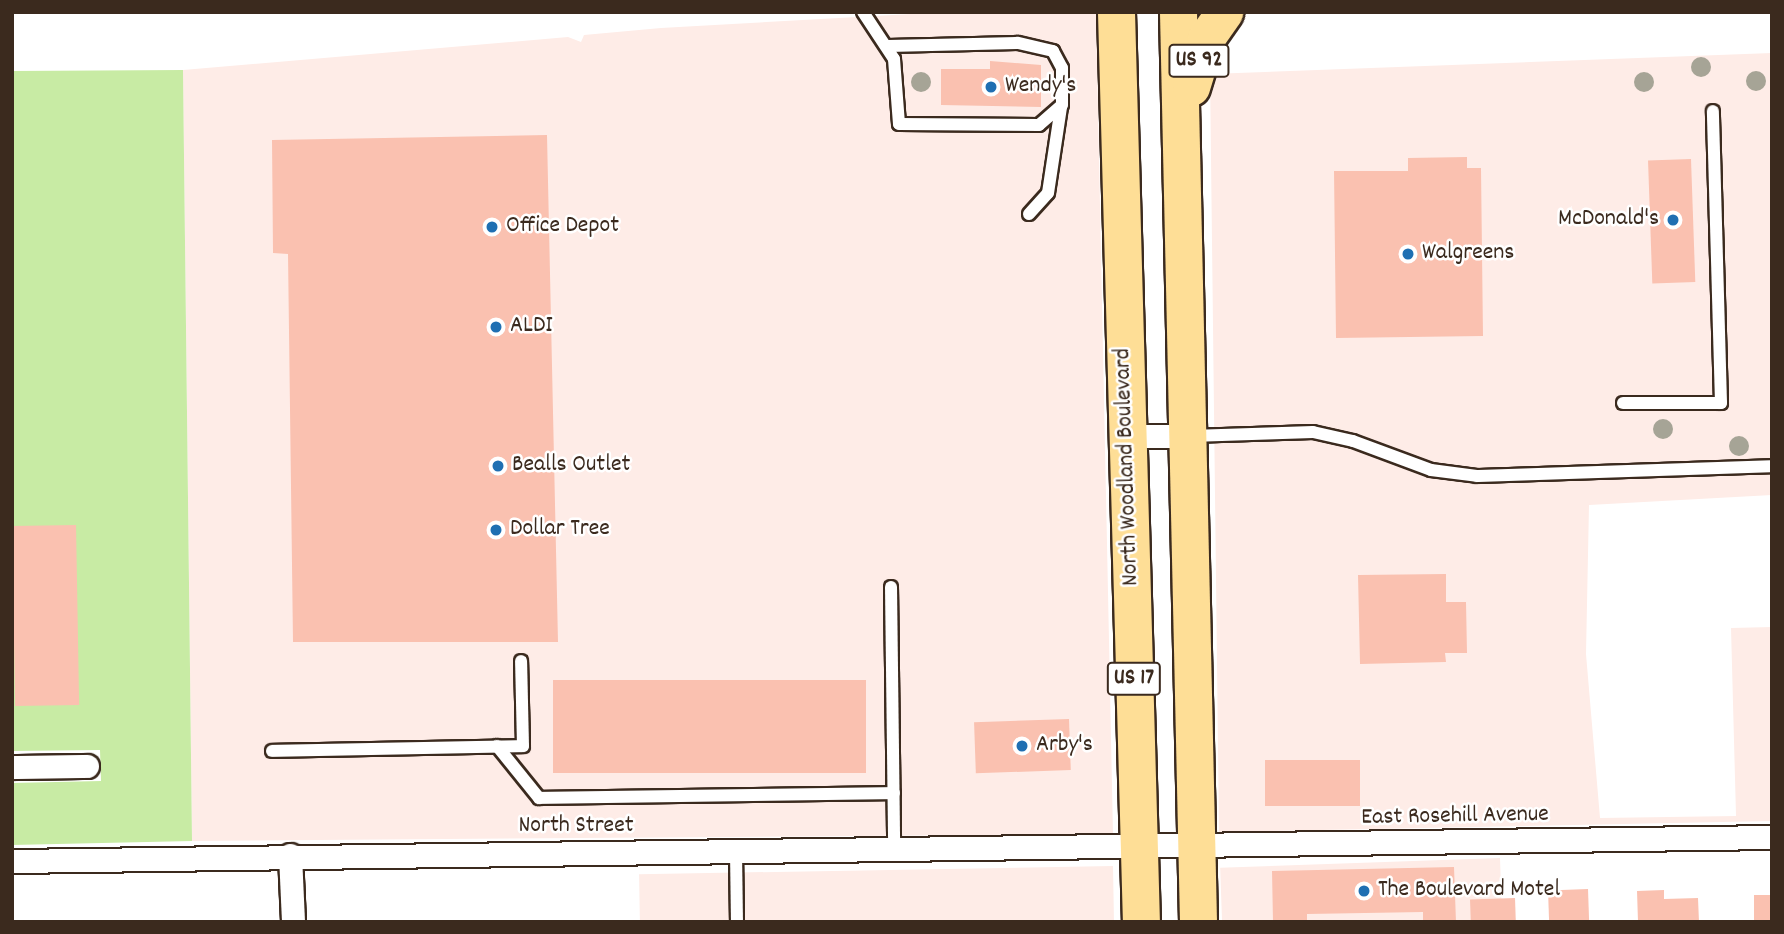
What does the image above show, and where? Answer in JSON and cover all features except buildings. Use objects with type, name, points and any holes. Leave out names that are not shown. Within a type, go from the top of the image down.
[{"type":"main road","name":"North Woodland Boulevard","points":[[1116,12],[1141,922]]},
{"type":"main road","name":"US 17","points":[[1178,12],[1183,114],[1198,922]]},
{"type":"main road","name":"US 92","points":[[1183,114],[1206,38],[1224,12]]},
{"type":"street","points":[[1127,436],[1187,436]]},
{"type":"street","points":[[12,767],[87,766]]},
{"type":"street","name":"East Rosehill Avenue","points":[[1139,849],[1772,836]]},
{"type":"street","name":"North Street","points":[[12,861],[290,855],[1139,849]]},
{"type":"street","points":[[290,855],[293,922]]},
{"type":"lane","points":[[863,12],[894,58],[899,124],[1039,125],[1062,105]]},
{"type":"lane","points":[[888,46],[1017,43],[1053,51],[1062,68],[1062,105],[1048,193],[1029,214]]},
{"type":"lane","points":[[1623,403],[1720,403],[1713,111]]},
{"type":"lane","points":[[1187,436],[1313,432],[1353,441],[1431,470],[1477,476],[1772,466]]},
{"type":"lane","points":[[891,587],[894,851]]},
{"type":"lane","points":[[272,751],[523,746],[522,661]]},
{"type":"lane","points":[[497,746],[539,798],[894,793]]},
{"type":"lane","points":[[736,852],[737,922]]},
{"type":"shaded area","points":[[947,12],[1096,12],[1113,834],[192,841],[183,70],[568,37],[581,42],[584,35],[661,28]]},
{"type":"shaded area","points":[[1772,53],[1772,495],[1589,505],[1586,654],[1600,818],[1736,816],[1731,628],[1772,627],[1772,821],[1219,832],[1210,74]]},
{"type":"shaded area","points":[[1500,858],[1502,922],[1222,922],[1220,868]]},
{"type":"shaded area","points":[[1113,866],[1114,922],[640,922],[639,874]]},
{"type":"green space","points":[[183,70],[192,841],[12,845],[12,783],[101,781],[100,750],[12,751],[12,71]]},
{"type":"place","name":"Wendy's","points":[[991,87]]},
{"type":"place","name":"McDonald's","points":[[1673,220]]},
{"type":"place","name":"Office Depot","points":[[492,227]]},
{"type":"place","name":"Walgreens","points":[[1408,254]]},
{"type":"place","name":"ALDI","points":[[496,327]]},
{"type":"place","name":"Bealls Outlet","points":[[498,466]]},
{"type":"place","name":"Dollar Tree","points":[[496,530]]},
{"type":"place","name":"Arby's","points":[[1022,746]]},
{"type":"place","name":"The Boulevard Motel","points":[[1364,891]]}]
